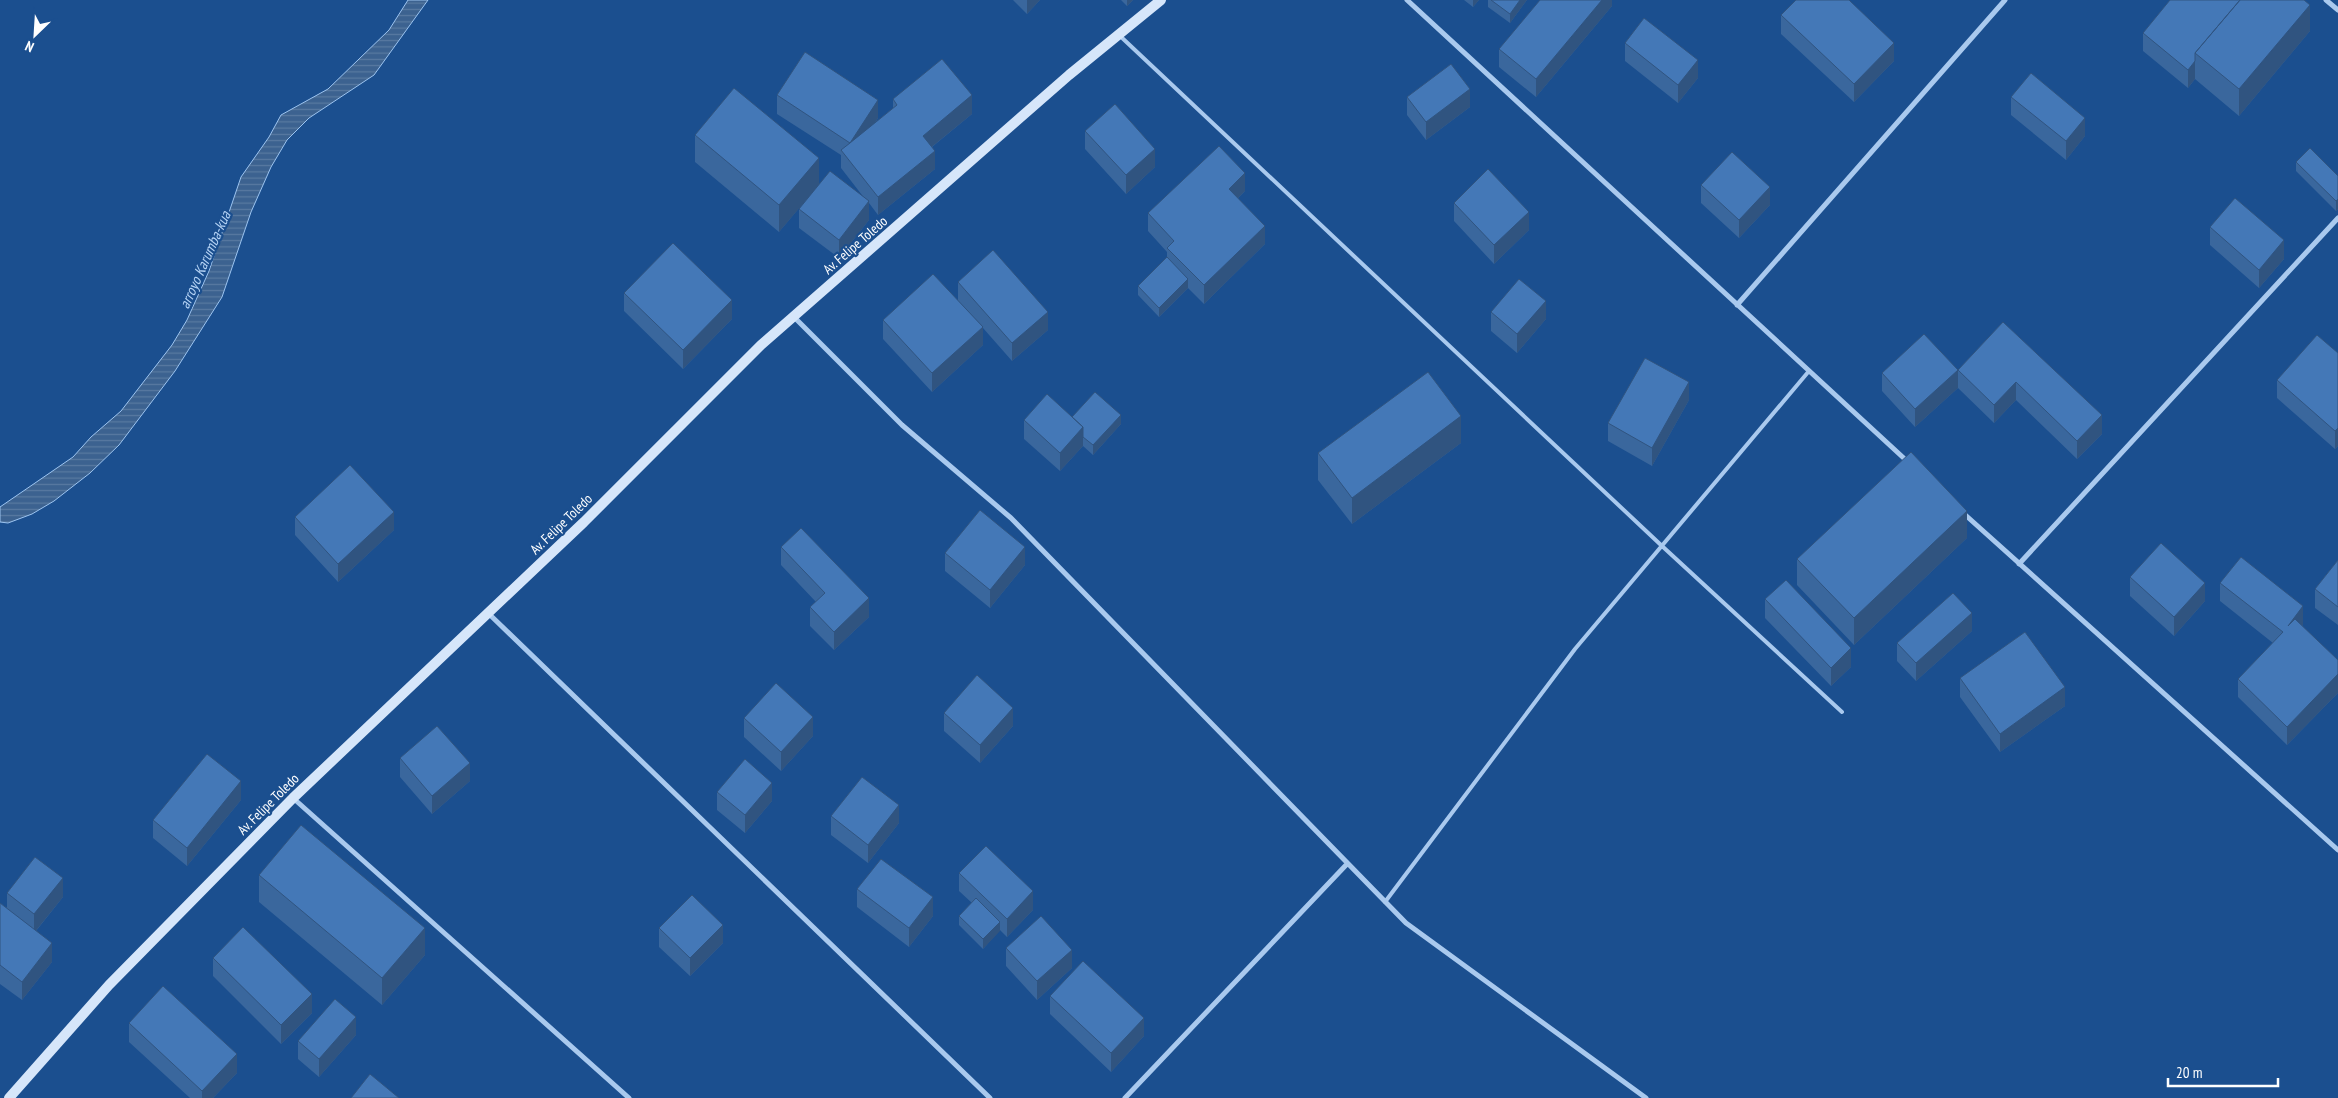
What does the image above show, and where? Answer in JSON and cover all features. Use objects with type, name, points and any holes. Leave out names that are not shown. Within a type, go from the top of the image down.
[{"type":"main road","name":"Av. Felipe Toledo","points":[[9,1098],[109,985],[292,798],[584,522],[761,346],[1062,81],[1161,0]]},
{"type":"street","points":[[1407,0],[1910,464]]},
{"type":"street","points":[[1737,305],[2005,0]]},
{"type":"street","points":[[2326,0],[2338,10]]},
{"type":"street","points":[[2020,564],[2338,218]]},
{"type":"street","points":[[794,317],[902,425],[1011,518],[1406,923],[1646,1098]]},
{"type":"street","points":[[1954,504],[2338,850]]},
{"type":"street","points":[[487,612],[990,1098]]},
{"type":"street","points":[[292,798],[628,1098]]},
{"type":"street","points":[[1125,1098],[1347,864]]},
{"type":"lane","points":[[1118,35],[1662,546],[1842,712]]},
{"type":"lane","points":[[1385,902],[1574,649],[1809,371]]},
{"type":"water","points":[[408,0],[428,0],[374,75],[309,118],[287,140],[271,167],[251,212],[222,297],[175,371],[119,445],[90,473],[54,501],[32,514],[8,523],[0,522],[0,507],[73,457],[91,437],[121,411],[172,345],[187,320],[209,271],[241,177],[269,137],[281,115],[328,89],[389,30]]},
{"type":"building","points":[[1491,0],[1520,0],[1510,14]]},
{"type":"building","points":[[1540,0],[1602,0],[1536,79],[1499,49]]},
{"type":"building","points":[[1796,0],[1849,0],[1894,43],[1854,84],[1781,15]]},
{"type":"building","points":[[2170,0],[2240,0],[2195,53],[2195,61],[2188,70],[2143,33]]},
{"type":"building","points":[[2240,0],[2304,0],[2310,5],[2239,89],[2195,53]]},
{"type":"building","points":[[1644,18],[1698,60],[1678,85],[1625,43]]},
{"type":"building","points":[[805,52],[878,100],[850,143],[777,95]]},
{"type":"building","points":[[942,59],[972,95],[923,136],[935,151],[878,197],[841,150],[897,105],[893,99]]},
{"type":"building","points":[[1451,64],[1470,89],[1426,122],[1407,97]]},
{"type":"building","points":[[2031,73],[2085,118],[2066,141],[2011,97]]},
{"type":"building","points":[[734,88],[819,158],[779,205],[695,135]]},
{"type":"building","points":[[1115,104],[1155,149],[1126,175],[1085,131]]},
{"type":"building","points":[[1219,146],[1245,173],[1229,189],[1265,226],[1204,285],[1167,248],[1174,241],[1148,213]]},
{"type":"building","points":[[2310,148],[2338,176],[2338,199],[2336,201],[2296,162]]},
{"type":"building","points":[[1732,152],[1770,187],[1739,220],[1701,185]]},
{"type":"building","points":[[1488,169],[1529,212],[1494,245],[1454,203]]},
{"type":"building","points":[[830,171],[869,201],[839,240],[799,209]]},
{"type":"building","points":[[2235,198],[2284,240],[2259,270],[2210,227]]},
{"type":"building","points":[[673,243],[732,300],[683,350],[624,293]]},
{"type":"building","points":[[993,250],[1048,312],[1012,343],[958,282]]},
{"type":"building","points":[[1167,257],[1188,279],[1159,308],[1138,286]]},
{"type":"building","points":[[933,274],[983,327],[932,373],[883,320]]},
{"type":"building","points":[[1519,279],[1546,301],[1517,334],[1491,312]]},
{"type":"building","points":[[2003,322],[2102,415],[2077,441],[2016,382],[1994,405],[1958,370]]},
{"type":"building","points":[[1924,334],[1958,370],[1915,409],[1882,373]]},
{"type":"building","points":[[2317,335],[2338,353],[2338,428],[2335,431],[2277,380]]},
{"type":"building","points":[[1645,358],[1689,382],[1652,448],[1608,423]]},
{"type":"building","points":[[1428,372],[1461,416],[1352,498],[1318,453]]},
{"type":"building","points":[[1095,392],[1121,415],[1093,445],[1083,437],[1083,427],[1072,417]]},
{"type":"building","points":[[1047,394],[1083,427],[1060,453],[1024,420]]},
{"type":"building","points":[[1911,452],[1967,511],[1854,618],[1797,559]]},
{"type":"building","points":[[350,465],[394,512],[338,564],[295,517]]},
{"type":"building","points":[[980,510],[1025,547],[990,590],[945,553]]},
{"type":"building","points":[[801,528],[869,598],[834,632],[810,607],[825,593],[781,547]]},
{"type":"building","points":[[2161,543],[2205,583],[2174,617],[2130,577]]},
{"type":"building","points":[[2241,557],[2303,606],[2288,626],[2295,619],[2338,660],[2338,674],[2287,727],[2238,679],[2283,632],[2220,583]]},
{"type":"building","points":[[2338,560],[2338,607],[2315,589]]},
{"type":"building","points":[[1786,580],[1851,648],[1831,668],[1765,599]]},
{"type":"building","points":[[1953,593],[1972,613],[1916,663],[1897,643]]},
{"type":"building","points":[[2025,632],[2065,687],[2000,734],[1960,678]]},
{"type":"building","points":[[977,675],[1013,708],[980,745],[944,713]]},
{"type":"building","points":[[776,683],[813,717],[781,752],[744,718]]},
{"type":"building","points":[[437,726],[470,763],[432,796],[400,758]]},
{"type":"building","points":[[207,754],[241,781],[187,848],[153,820]]},
{"type":"building","points":[[745,759],[772,783],[745,815],[717,792]]},
{"type":"building","points":[[862,777],[899,805],[868,845],[831,816]]},
{"type":"building","points":[[301,825],[425,928],[382,978],[259,875]]},
{"type":"building","points":[[986,846],[1033,891],[1007,919],[959,873]]},
{"type":"building","points":[[35,857],[63,878],[34,914],[7,893]]},
{"type":"building","points":[[881,859],[933,897],[909,928],[857,889]]},
{"type":"building","points":[[692,895],[723,925],[690,958],[659,928]]},
{"type":"building","points":[[976,898],[1000,922],[983,939],[959,916]]},
{"type":"building","points":[[0,903],[52,943],[22,982],[0,965]]},
{"type":"building","points":[[1041,916],[1072,950],[1037,981],[1006,948]]},
{"type":"building","points":[[243,927],[312,994],[281,1025],[213,958]]},
{"type":"building","points":[[1083,961],[1144,1018],[1111,1053],[1050,996]]},
{"type":"building","points":[[163,986],[237,1054],[202,1091],[129,1023]]},
{"type":"building","points":[[335,999],[356,1017],[319,1059],[298,1041]]},
{"type":"building","points":[[370,1074],[399,1098],[351,1098]]},
{"type":"water label","name":"arroyo Karumba-kua","points":[[205,260]]}]
